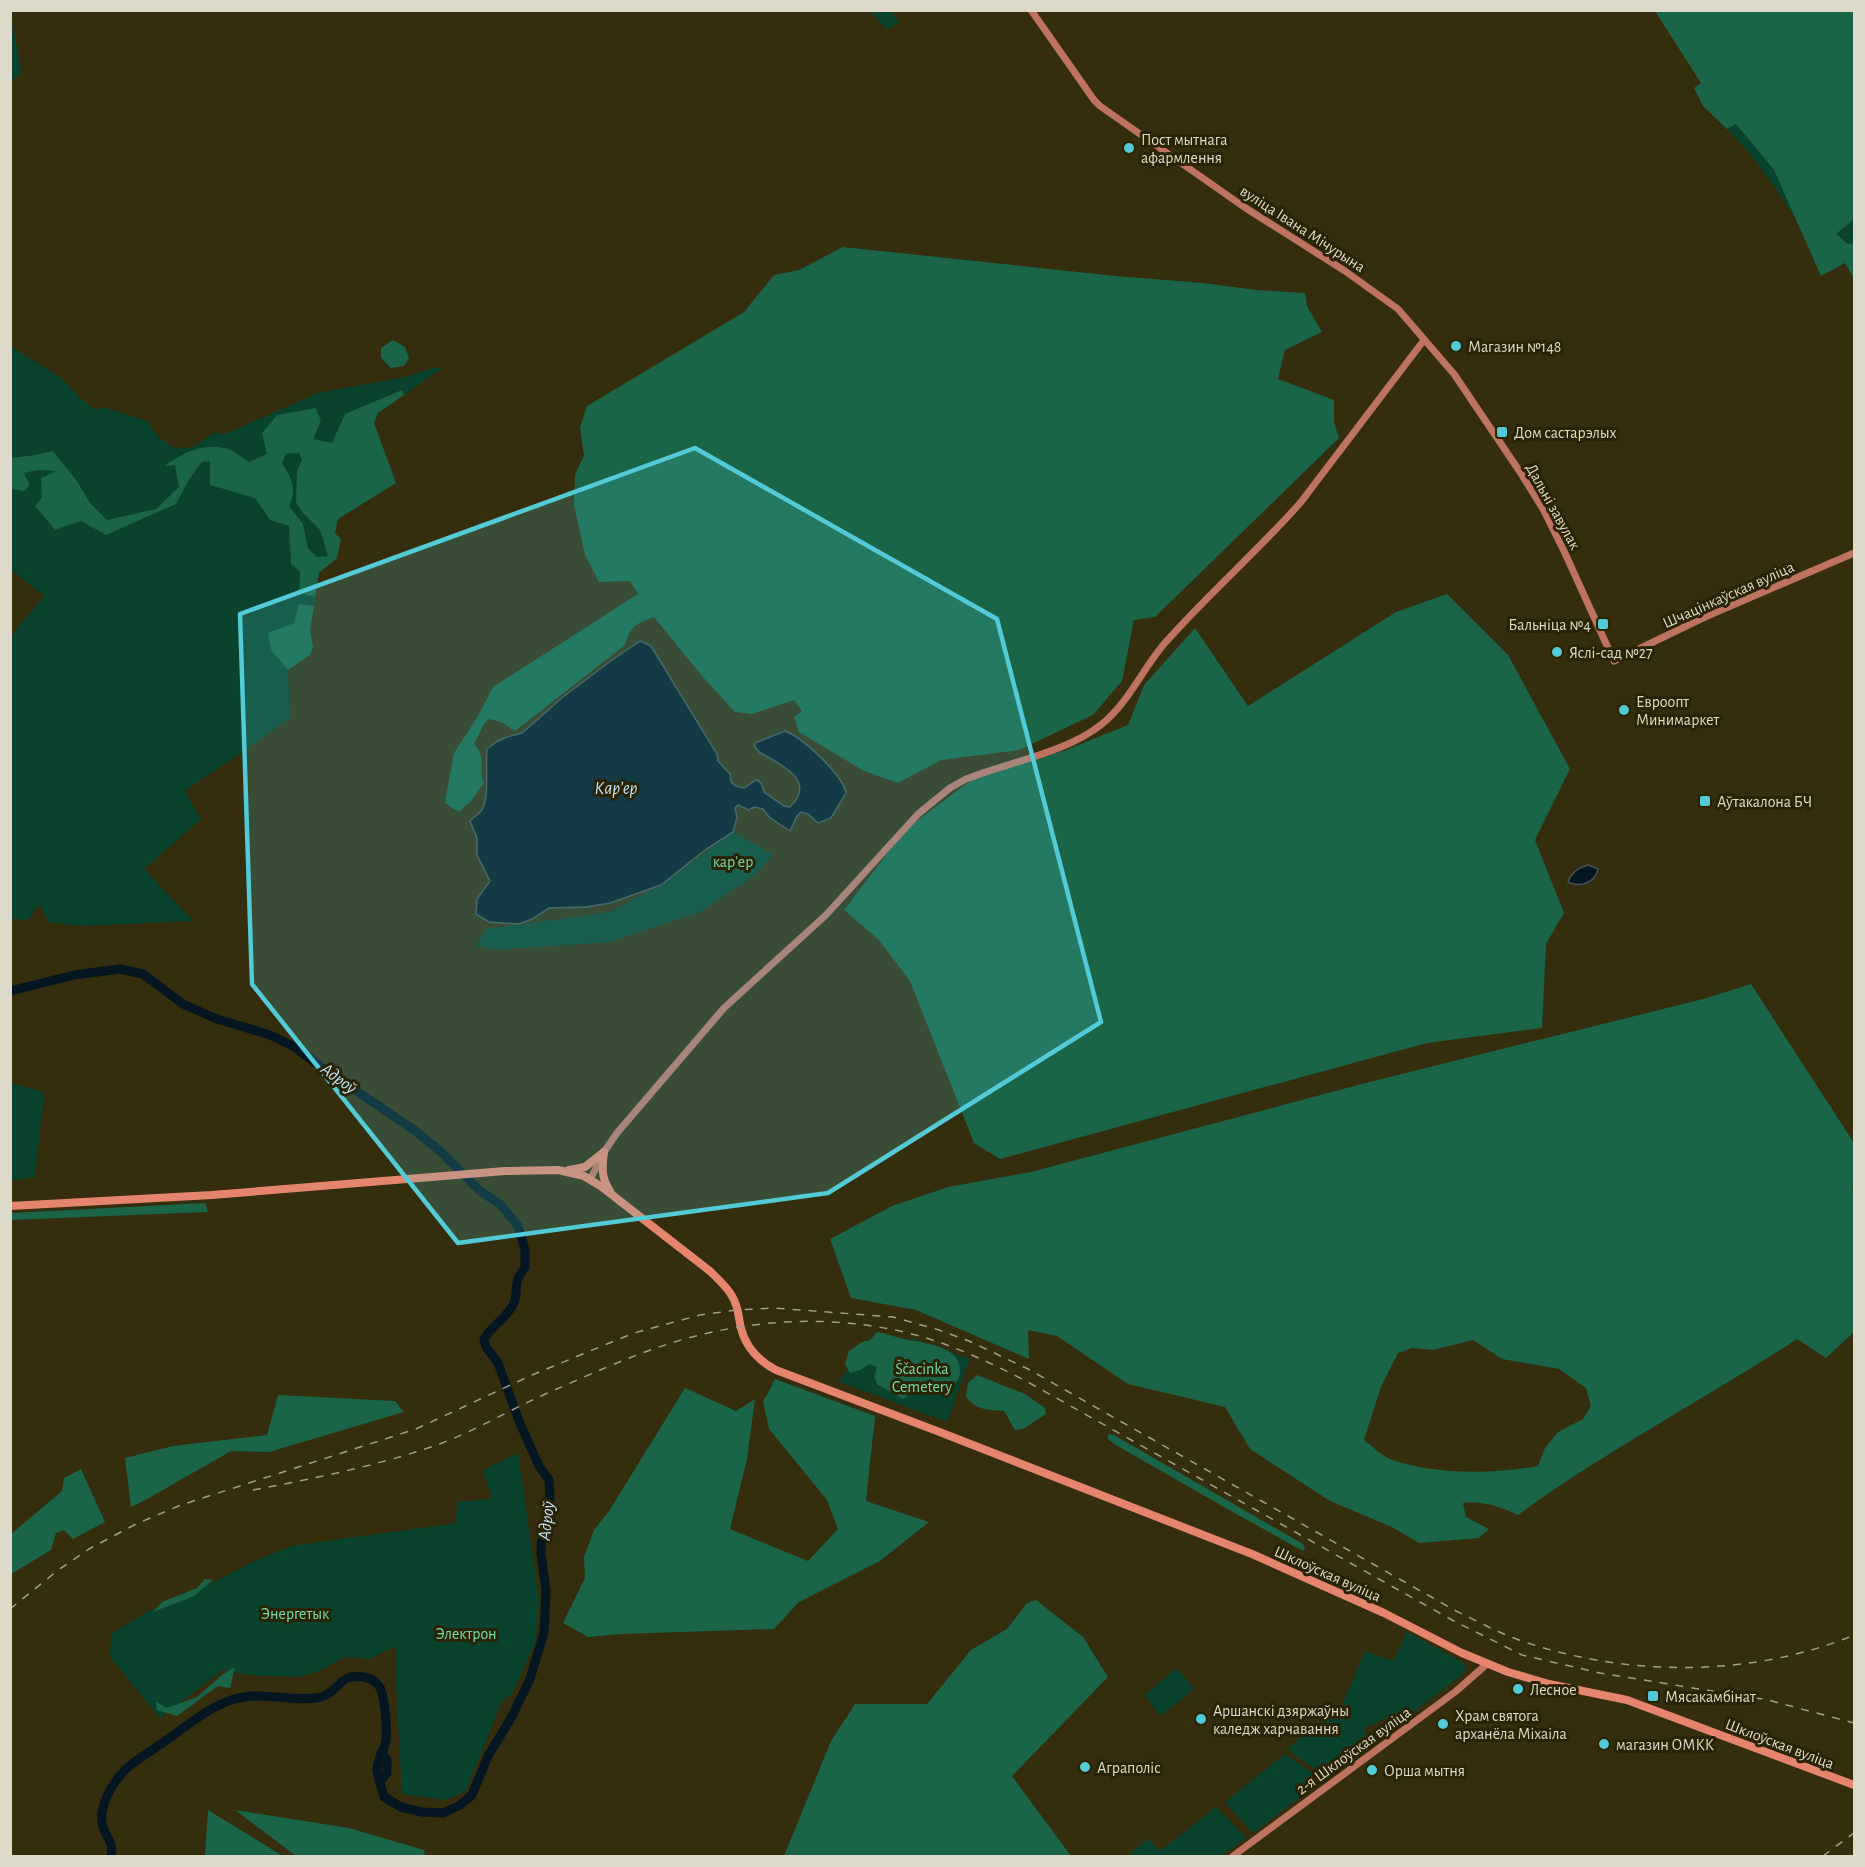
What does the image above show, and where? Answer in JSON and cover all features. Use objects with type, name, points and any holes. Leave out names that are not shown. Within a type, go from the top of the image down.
[{"type":"main road","points":[[10,1206],[212,1195],[505,1171],[581,1169],[601,1154]]},
{"type":"main road","points":[[601,1154],[604,1180],[615,1197]]},
{"type":"main road","points":[[558,1170],[587,1178]]},
{"type":"main road","name":"Шклоўская вуліца","points":[[587,1178],[689,1254],[723,1284],[736,1303],[743,1335],[753,1353],[764,1364],[792,1377],[1252,1554],[1363,1603],[1487,1664],[1535,1681],[1627,1700],[1854,1785]]},
{"type":"street","name":"вуліца Івана Мічурына","points":[[1031,10],[1094,100],[1244,207],[1345,271],[1398,309],[1454,374]]},
{"type":"street","points":[[587,1178],[601,1154],[631,1115],[724,1008],[826,915],[931,803],[966,779],[1074,740],[1101,724],[1119,707],[1162,647],[1186,619],[1280,526],[1301,502],[1424,340]]},
{"type":"street","name":"Дальні завулак","points":[[1454,374],[1509,454],[1543,509],[1614,661]]},
{"type":"street","name":"Шчацінкаўская вуліца","points":[[1614,661],[1705,617],[1854,554]]},
{"type":"street","name":"2-я Шклоўская вуліца","points":[[1233,1857],[1455,1692],[1487,1664]]},
{"type":"highlighted area","points":[[695,448],[997,619],[1101,1022],[828,1193],[458,1243],[252,984],[240,614]]},
{"type":"green space","points":[[870,11],[891,11],[899,22],[887,30]]},
{"type":"green space","points":[[1655,11],[1854,11],[1854,219],[1836,234],[1848,244],[1854,243],[1854,279],[1845,263],[1821,276],[1774,170],[1736,124],[1727,129],[1703,106],[1694,88],[1701,83]]},
{"type":"green space","points":[[12,22],[22,73],[11,81],[10,30]]},
{"type":"green space","points":[[1736,124],[1774,170],[1797,221],[1765,173],[1727,129]]},
{"type":"green space","points":[[1854,219],[1854,243],[1848,244],[1836,234]]},
{"type":"green space","points":[[843,247],[1256,290],[1305,293],[1307,306],[1322,332],[1285,350],[1278,379],[1334,400],[1334,422],[1339,438],[1155,617],[1134,620],[1122,681],[1093,715],[1019,750],[941,760],[898,783],[864,771],[799,732],[794,717],[802,711],[794,700],[752,714],[735,712],[654,617],[635,626],[625,645],[515,731],[501,722],[489,719],[474,744],[480,754],[484,783],[471,801],[459,812],[445,803],[454,753],[478,716],[493,687],[638,594],[630,581],[599,582],[585,555],[574,505],[575,474],[584,456],[580,427],[587,406],[744,312],[774,275],[799,270]]},
{"type":"green space","points":[[393,340],[405,347],[409,358],[404,366],[391,368],[381,358],[381,348]]},
{"type":"green space","points":[[10,346],[60,377],[94,409],[105,408],[147,421],[158,437],[176,449],[192,447],[214,433],[225,434],[318,393],[442,368],[404,395],[402,390],[339,430],[332,444],[313,439],[321,421],[316,408],[267,454],[248,462],[229,449],[166,466],[175,465],[179,488],[156,509],[107,520],[90,503],[77,481],[53,451],[11,458]]},
{"type":"green space","points":[[402,390],[404,395],[378,413],[374,423],[396,483],[338,519],[335,533],[341,539],[337,558],[319,573],[315,597],[299,593],[300,572],[291,564],[289,526],[270,520],[255,498],[210,485],[210,461],[202,462],[176,504],[106,535],[81,521],[55,530],[35,506],[42,497],[41,478],[56,471],[38,470],[24,473],[30,485],[24,491],[11,489],[11,458],[53,451],[77,481],[90,503],[107,520],[156,509],[179,487],[175,465],[164,466],[178,457],[202,448],[219,447],[231,450],[249,462],[267,454],[262,433],[277,415],[316,408],[321,421],[313,439],[332,443],[345,414]],"holes":[[[299,453],[302,459],[297,471],[296,503],[320,530],[328,556],[317,557],[308,548],[303,524],[289,506],[293,489],[291,478],[282,463],[286,454]]]},
{"type":"green space","points":[[300,453],[302,459],[297,471],[303,513],[320,530],[328,556],[317,557],[308,548],[303,524],[289,505],[282,463],[286,454]]},
{"type":"green space","points":[[211,461],[211,485],[256,498],[270,520],[289,526],[291,563],[300,571],[299,593],[315,597],[314,606],[299,604],[294,623],[271,650],[288,670],[290,718],[184,791],[201,819],[144,869],[193,921],[81,926],[48,922],[41,906],[36,907],[28,920],[11,919],[11,636],[44,596],[11,570],[10,489],[24,491],[23,473],[38,470],[58,471],[35,506],[55,530],[81,521],[106,535],[176,504],[202,462]]},
{"type":"green space","points":[[1447,594],[1508,655],[1570,769],[1535,840],[1564,913],[1546,944],[1542,1028],[1427,1043],[1000,1159],[974,1143],[910,981],[878,939],[844,910],[906,829],[977,776],[1066,750],[1128,725],[1144,685],[1195,628],[1248,706],[1396,612]]},
{"type":"green space","points":[[299,604],[314,606],[310,630],[313,647],[310,655],[288,670],[271,650],[268,633],[294,623]]},
{"type":"green space","name":"карʼер","points":[[733,832],[773,855],[755,875],[700,912],[609,942],[495,950],[476,946],[486,929],[610,912],[661,885]]},
{"type":"green space","points":[[1751,984],[1854,1143],[1854,1184],[1852,1186],[1854,1191],[1854,1332],[1826,1358],[1797,1339],[1586,1469],[1518,1515],[1492,1505],[1463,1503],[1466,1517],[1489,1529],[1479,1538],[1419,1543],[1392,1527],[1330,1501],[1250,1449],[1225,1407],[1128,1384],[1057,1336],[1028,1330],[1029,1359],[916,1310],[851,1298],[830,1239],[892,1206],[948,1187],[1031,1172],[1358,1085],[1703,999]],"holes":[[[1473,1340],[1502,1359],[1559,1369],[1586,1388],[1591,1406],[1583,1419],[1558,1432],[1545,1448],[1538,1466],[1483,1472],[1425,1468],[1390,1459],[1364,1440],[1381,1387],[1398,1353],[1412,1348],[1433,1350]]]},
{"type":"green space","points":[[11,1083],[44,1092],[35,1177],[11,1181]]},
{"type":"green space","points":[[205,1203],[208,1212],[11,1220],[11,1213]]},
{"type":"green space","name":"Ščacinka Cemetery","points":[[877,1332],[930,1344],[947,1351],[959,1362],[960,1375],[957,1381],[945,1391],[919,1384],[903,1399],[878,1385],[874,1377],[877,1367],[870,1364],[850,1373],[845,1364],[849,1351],[862,1342],[870,1340]]},
{"type":"green space","name":"Ščacinka Cemetery","points":[[878,1334],[907,1345],[911,1338],[970,1359],[947,1422],[838,1381]]},
{"type":"green space","points":[[977,1375],[1025,1394],[1045,1408],[1046,1414],[1023,1429],[1015,1430],[1004,1411],[987,1410],[969,1401],[966,1396],[968,1383]]},
{"type":"green space","points":[[775,1379],[875,1416],[866,1501],[929,1522],[880,1561],[799,1602],[774,1629],[588,1637],[563,1623],[585,1578],[584,1557],[594,1530],[609,1511],[685,1388],[736,1411],[755,1399],[747,1459],[730,1529],[808,1561],[838,1529],[827,1500],[769,1429],[763,1402]]},
{"type":"green space","points":[[278,1395],[395,1401],[404,1412],[269,1452],[231,1451],[131,1507],[125,1458],[173,1446],[267,1435]]},
{"type":"green space","points":[[1108,1434],[1114,1435],[1303,1544],[1305,1549],[1303,1551],[1114,1444],[1108,1439]]},
{"type":"green space","points":[[518,1453],[539,1600],[535,1643],[512,1694],[501,1702],[466,1791],[446,1800],[402,1794],[395,1666],[396,1646],[369,1659],[345,1657],[317,1672],[297,1677],[248,1675],[222,1670],[160,1718],[110,1657],[111,1634],[149,1611],[189,1595],[259,1559],[292,1546],[456,1523],[457,1502],[492,1499],[483,1470]]},
{"type":"green space","points":[[81,1469],[105,1522],[73,1539],[64,1530],[56,1533],[51,1550],[11,1574],[11,1534],[62,1491],[64,1478]]},
{"type":"green space","points":[[205,1579],[213,1580],[194,1596],[153,1612],[162,1602],[197,1588]]},
{"type":"green space","points":[[1036,1600],[1083,1637],[1108,1677],[1012,1776],[1071,1856],[784,1856],[831,1741],[855,1704],[927,1704],[971,1650],[1007,1629],[1027,1603]]},
{"type":"green space","points":[[1407,1632],[1462,1662],[1466,1666],[1463,1674],[1403,1720],[1395,1714],[1364,1728],[1370,1744],[1326,1777],[1287,1749],[1343,1703],[1365,1651],[1393,1661]]},
{"type":"green space","points":[[235,1667],[230,1688],[218,1686],[177,1716],[157,1710],[156,1702],[167,1708],[197,1697],[223,1674]]},
{"type":"green space","points":[[1177,1668],[1194,1689],[1161,1716],[1144,1695]]},
{"type":"green space","points":[[1285,1754],[1322,1780],[1253,1833],[1225,1802]]},
{"type":"green space","points":[[1216,1807],[1246,1838],[1220,1856],[1127,1856],[1148,1839],[1160,1851]]},
{"type":"green space","points":[[208,1810],[283,1856],[205,1856]]},
{"type":"green space","points":[[235,1810],[349,1828],[424,1850],[425,1856],[296,1856]]},
{"type":"water","name":"Карʼер","points":[[640,641],[651,646],[717,754],[718,761],[730,774],[731,782],[736,786],[744,788],[756,780],[759,781],[764,792],[784,806],[790,807],[798,797],[800,789],[798,781],[785,768],[759,752],[755,747],[755,743],[785,731],[802,741],[821,757],[837,776],[846,793],[831,818],[818,823],[808,814],[801,812],[790,831],[769,817],[763,809],[754,807],[749,810],[738,805],[735,808],[737,817],[733,832],[705,850],[661,885],[610,903],[586,907],[549,908],[519,924],[489,922],[476,914],[477,899],[490,881],[477,855],[477,838],[470,821],[484,806],[487,749],[496,742],[522,733],[563,697]]},
{"type":"water","points":[[1588,865],[1598,869],[1594,878],[1582,884],[1568,882],[1576,871]]},
{"type":"waterway","name":"Адроў","points":[[10,991],[74,975],[120,969],[143,974],[183,1004],[217,1019],[270,1035],[293,1046],[439,1150],[479,1190],[501,1205],[518,1226],[525,1250],[525,1268],[518,1278],[513,1305],[484,1339],[486,1347],[498,1363],[519,1421],[539,1466],[549,1480],[550,1500],[542,1534],[541,1553],[546,1591],[544,1633],[530,1679],[511,1718],[488,1756],[472,1795],[460,1805],[443,1813],[422,1812],[401,1807],[384,1797],[377,1770],[386,1740],[383,1696],[374,1681],[366,1677],[349,1678],[321,1697],[304,1699],[253,1696],[227,1702],[203,1714],[136,1761],[115,1782],[104,1804],[102,1820],[111,1844],[111,1856]]},
{"type":"waterway","points":[[380,1782],[387,1773],[387,1760],[381,1752]]},
{"type":"railway","points":[[10,1609],[57,1571],[89,1549],[136,1524],[181,1505],[416,1429],[532,1375],[634,1333],[700,1315],[774,1308],[893,1317],[969,1341],[1028,1369],[1456,1611],[1519,1640],[1601,1661],[1644,1666],[1687,1667],[1730,1665],[1773,1659],[1814,1649],[1854,1635]]},
{"type":"railway","points":[[253,1490],[325,1476],[442,1443],[593,1373],[676,1341],[740,1327],[773,1323],[806,1321],[871,1326],[936,1341],[1026,1381],[1452,1620],[1522,1655],[1600,1673],[1768,1700],[1854,1723]]},
{"type":"railway","points":[[1823,1856],[1854,1833]]},
{"type":"place","name":"Пост мытнага афармлення","points":[[1129,148]]},
{"type":"place","name":"Магазин №148","points":[[1456,346]]},
{"type":"place","name":"Дом састарэлых","points":[[1502,432]]},
{"type":"place","name":"Бальніца №4","points":[[1603,624]]},
{"type":"place","name":"Яслі-сад №27","points":[[1557,652]]},
{"type":"place","name":"Евроопт Минимаркет","points":[[1624,710]]},
{"type":"place","name":"Аўтакалона БЧ","points":[[1705,801]]},
{"type":"place","name":"Лесное","points":[[1518,1689]]},
{"type":"place","name":"Мясакамбінат","points":[[1653,1696]]},
{"type":"place","name":"Аршанскі дзяржаўны каледж харчавання","points":[[1201,1719]]},
{"type":"place","name":"Храм святога арханёла Міхаіла","points":[[1443,1724]]},
{"type":"place","name":"магазин ОМКК","points":[[1604,1744]]},
{"type":"place","name":"Аграполіс","points":[[1085,1767]]},
{"type":"place","name":"Орша мытня","points":[[1372,1770]]},
{"type":"park label","name":"Энергетык","points":[[295,1613]]},
{"type":"park label","name":"Электрон","points":[[466,1633]]}]
